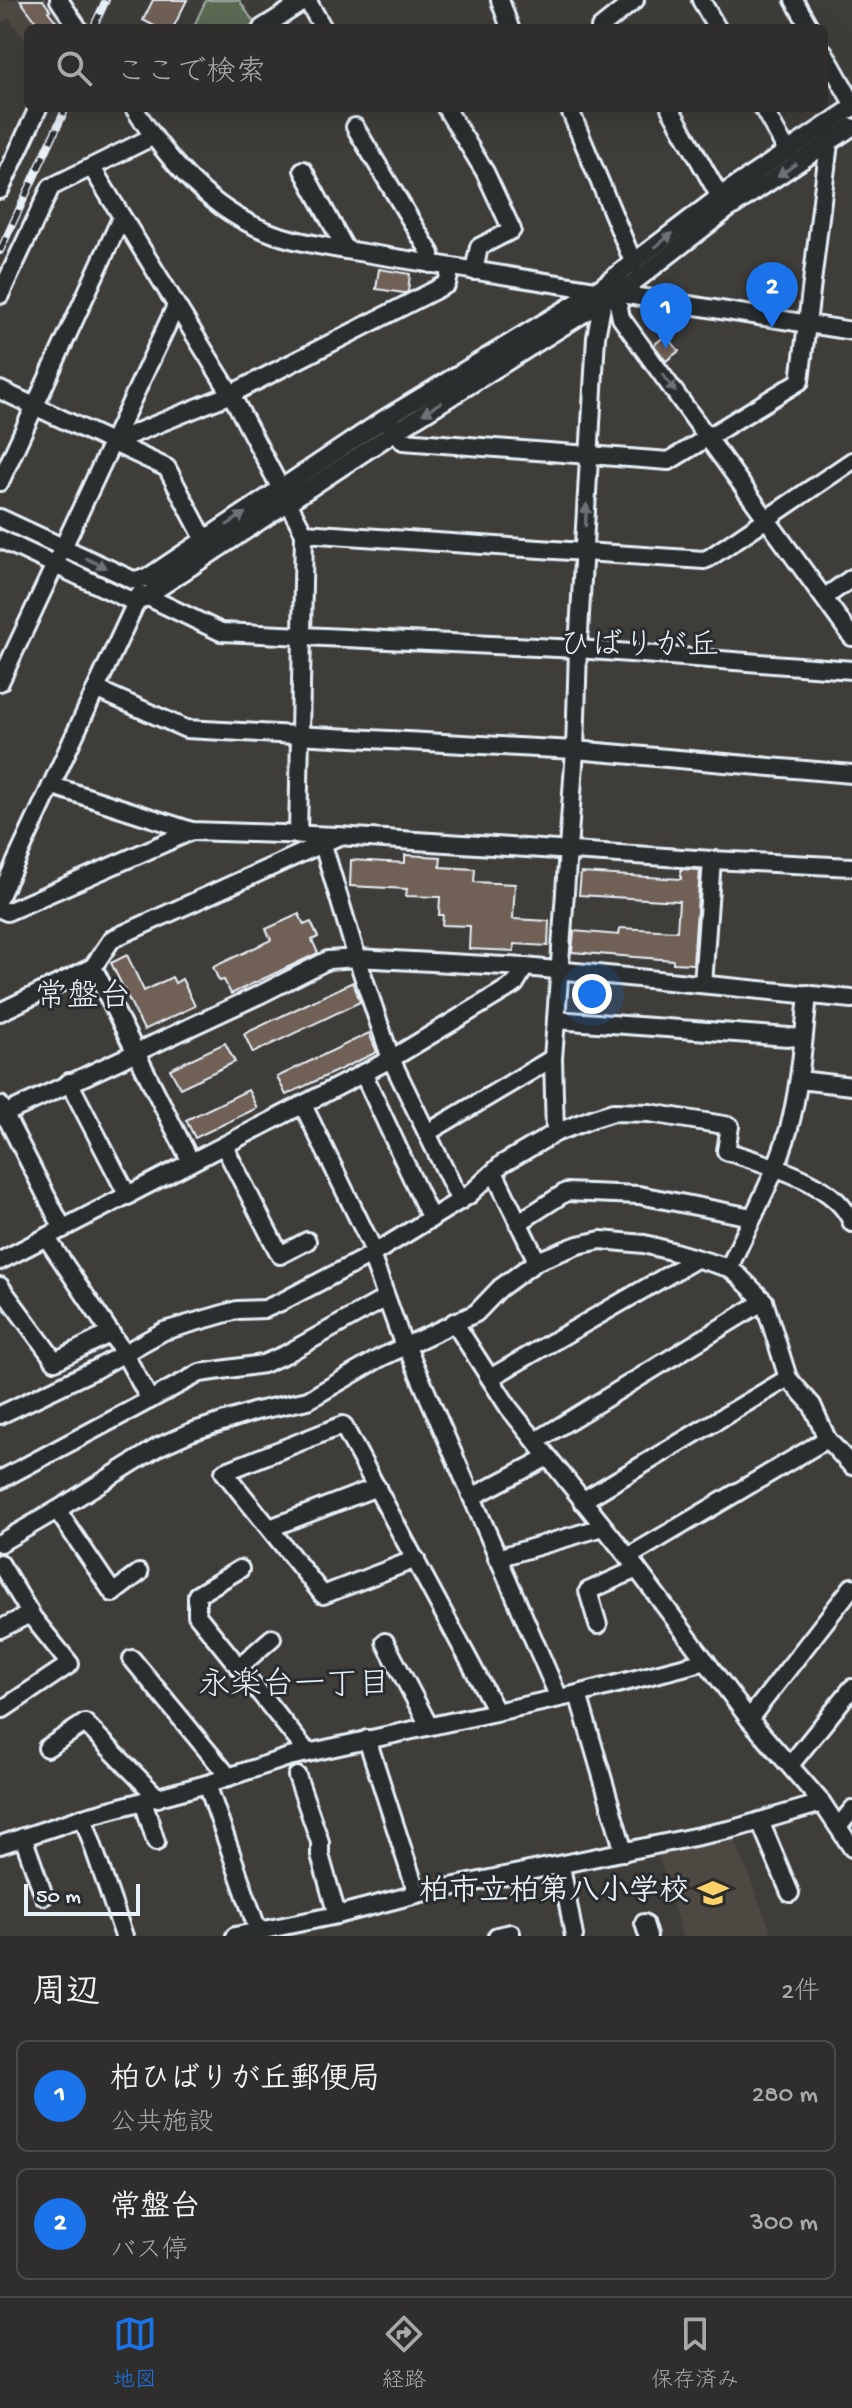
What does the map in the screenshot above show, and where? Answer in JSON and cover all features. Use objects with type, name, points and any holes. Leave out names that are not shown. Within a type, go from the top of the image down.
[{"type":"street","points":[[59,0],[74,24]]},
{"type":"street","points":[[268,24],[307,0],[321,24]]},
{"type":"street","points":[[500,0],[509,24]]},
{"type":"street","points":[[620,21],[635,0]]},
{"type":"street","points":[[701,0],[715,24]]},
{"type":"street","points":[[794,0],[808,24]]},
{"type":"street","points":[[828,59],[852,102]]},
{"type":"street","points":[[141,600],[208,546],[391,424],[605,295],[634,282],[787,151],[852,108]]},
{"type":"street","points":[[0,190],[36,112]]},
{"type":"street","points":[[137,112],[174,165],[198,189],[248,224],[274,234],[304,243],[605,295],[852,331]]},
{"type":"street","points":[[448,112],[485,172],[512,230],[479,247],[474,271]]},
{"type":"street","points":[[571,112],[634,264]]},
{"type":"street","points":[[672,112],[723,203]]},
{"type":"street","points":[[765,112],[787,151]]},
{"type":"street","points":[[391,424],[403,441],[669,461],[800,381],[832,122]]},
{"type":"street","points":[[355,127],[431,254],[430,264]]},
{"type":"street","points":[[555,1133],[553,1058],[569,851],[596,337],[605,295],[634,264],[723,203],[852,127]]},
{"type":"street","points":[[0,295],[51,187],[152,137]]},
{"type":"street","points":[[92,168],[231,394],[304,533],[298,835]]},
{"type":"street","points":[[303,170],[346,250]]},
{"type":"street","points":[[0,482],[121,218]]},
{"type":"street","points":[[113,442],[231,394],[447,284],[451,267]]},
{"type":"street","points":[[605,295],[852,637]]},
{"type":"street","points":[[0,682],[176,306]]},
{"type":"street","points":[[0,390],[167,468],[208,546]]},
{"type":"street","points":[[304,533],[704,560],[852,461]]},
{"type":"street","points":[[0,518],[133,580],[147,578],[208,546]]},
{"type":"street","points":[[0,539],[55,566],[221,632],[578,649],[852,670]]},
{"type":"street","points":[[0,896],[141,600],[147,578]]},
{"type":"street","points":[[825,597],[852,578]]},
{"type":"street","points":[[96,689],[186,729],[575,750],[852,774]]},
{"type":"street","points":[[53,786],[192,831],[338,836],[852,867]]},
{"type":"street","points":[[0,909],[7,912],[192,831]]},
{"type":"street","points":[[0,1012],[93,967],[112,939],[338,836]]},
{"type":"street","points":[[323,845],[391,1059],[460,1201]]},
{"type":"street","points":[[703,984],[712,860]]},
{"type":"street","points":[[63,1229],[1,1112],[261,994],[328,960],[357,958],[525,967],[852,999]]},
{"type":"street","points":[[93,967],[191,1162]]},
{"type":"street","points":[[0,1261],[391,1059],[515,984],[525,967]]},
{"type":"street","points":[[729,1268],[792,1119],[808,994]]},
{"type":"street","points":[[556,1020],[803,1038]]},
{"type":"street","points":[[427,1133],[553,1058]]},
{"type":"street","points":[[363,1073],[431,1219]]},
{"type":"street","points":[[799,1080],[852,1086]]},
{"type":"street","points":[[69,1082],[128,1196]]},
{"type":"street","points":[[303,1105],[373,1254],[405,1345],[559,1698]]},
{"type":"street","points":[[0,1415],[164,1331],[237,1310],[265,1309],[373,1254],[431,1219],[460,1201],[502,1164],[555,1133],[613,1112],[650,1113],[730,1126],[726,1151],[814,1184],[847,1209],[852,1223]]},
{"type":"street","points":[[224,1146],[280,1255],[307,1241]]},
{"type":"street","points":[[494,1172],[537,1261]]},
{"type":"street","points":[[518,1223],[566,1192],[639,1195],[752,1217]]},
{"type":"street","points":[[46,1237],[124,1353],[150,1400]]},
{"type":"street","points":[[0,1543],[158,1447],[191,1432],[256,1411],[308,1400],[405,1345],[476,1313],[500,1288],[537,1261],[578,1245],[601,1240],[644,1244],[729,1268],[764,1301],[788,1378],[812,1405],[827,1439],[852,1466]]},
{"type":"street","points":[[490,1378],[696,1259]]},
{"type":"street","points":[[0,1286],[55,1361],[111,1333]]},
{"type":"street","points":[[0,1480],[200,1373],[263,1364],[386,1298]]},
{"type":"street","points":[[536,1441],[764,1301]]},
{"type":"street","points":[[454,1322],[509,1408],[633,1563],[749,1719],[822,1803],[852,1848]]},
{"type":"street","points":[[582,1501],[788,1378]]},
{"type":"street","points":[[416,1559],[323,1595],[224,1472],[343,1425],[416,1559],[496,1711]]},
{"type":"street","points":[[598,1625],[588,1591],[827,1439]]},
{"type":"street","points":[[472,1497],[548,1457]]},
{"type":"street","points":[[270,1528],[377,1487]]},
{"type":"street","points":[[57,1510],[113,1593],[139,1573]]},
{"type":"street","points":[[497,1558],[603,1527]]},
{"type":"street","points":[[0,1563],[30,1614],[70,1664],[3,1709]]},
{"type":"street","points":[[240,1569],[197,1595],[197,1615],[308,1753]]},
{"type":"street","points":[[749,1719],[852,1587]]},
{"type":"street","points":[[0,1629],[30,1614]]},
{"type":"street","points":[[239,1667],[272,1638]]},
{"type":"street","points":[[385,1642],[429,1726]]},
{"type":"street","points":[[132,1659],[229,1777]]},
{"type":"street","points":[[0,1845],[83,1817],[308,1753],[578,1694],[706,1661]]},
{"type":"street","points":[[791,1764],[852,1688]]},
{"type":"street","points":[[578,1694],[624,1852]]},
{"type":"street","points":[[47,1748],[85,1723],[151,1800],[156,1842]]},
{"type":"street","points":[[367,1739],[417,1894]]},
{"type":"street","points":[[297,1776],[320,1842],[320,1855],[337,1915]]},
{"type":"street","points":[[207,1784],[258,1931]]},
{"type":"street","points":[[235,1936],[337,1915],[417,1894],[624,1852],[760,1821],[822,1803]]},
{"type":"street","points":[[839,1826],[852,1810]]},
{"type":"street","points":[[83,1817],[124,1936]]},
{"type":"street","points":[[760,1821],[790,1893]]},
{"type":"street","points":[[23,1837],[44,1896]]},
{"type":"street","points":[[561,1866],[574,1936]]},
{"type":"street","points":[[497,1936],[511,1933],[511,1936]]},
{"type":"shaded area","points":[[0,0],[46,0],[61,24],[24,24],[24,39],[9,18],[0,24]]},
{"type":"shaded area","name":"柏市立柏第八小学校","points":[[732,1833],[773,1936],[682,1936],[657,1850]]},
{"type":"green space","points":[[206,0],[239,0],[255,24],[195,24]]},
{"type":"building","points":[[20,0],[43,0],[58,24],[38,24]]},
{"type":"building","points":[[153,0],[187,0],[175,24],[150,24],[143,20]]},
{"type":"building","points":[[379,269],[410,274],[408,292],[376,289]]},
{"type":"building","points":[[666,335],[679,351],[666,361],[654,345]]},
{"type":"building","points":[[405,855],[441,857],[440,867],[475,869],[474,882],[515,884],[513,919],[549,921],[548,946],[514,944],[514,951],[469,949],[470,926],[442,925],[440,897],[406,896],[407,889],[350,886],[351,860],[405,863]]},
{"type":"building","points":[[681,869],[700,870],[693,964],[572,952],[574,931],[619,935],[620,928],[677,931],[679,901],[579,895],[581,873],[681,879]]},
{"type":"building","points":[[299,914],[304,925],[311,922],[318,937],[312,940],[318,953],[231,994],[224,980],[219,981],[213,967],[271,940],[266,929]]},
{"type":"building","points":[[127,955],[144,991],[172,977],[175,983],[182,979],[195,1006],[144,1030],[111,963]]},
{"type":"building","points":[[353,982],[360,1002],[253,1053],[244,1034]]},
{"type":"building","points":[[369,1033],[377,1052],[286,1095],[277,1077]]},
{"type":"building","points":[[225,1043],[235,1062],[180,1088],[170,1069]]},
{"type":"building","points":[[248,1090],[257,1108],[195,1138],[186,1120]]},
{"type":"railway","points":[[95,24],[106,0]]},
{"type":"railway","points":[[0,251],[64,112]]},
{"type":"place","name":"常盤台","points":[[772,328]]},
{"type":"place","name":"柏ひばりが丘郵便局","points":[[666,349]]},
{"type":"place","name":"柏市立柏第八小学校","points":[[713,1893]]},
{"type":"district","name":"ひばりが丘","points":[[639,648]]},
{"type":"district","name":"常盤台","points":[[83,999]]},
{"type":"district","name":"永楽台一丁目","points":[[294,1687]]}]
